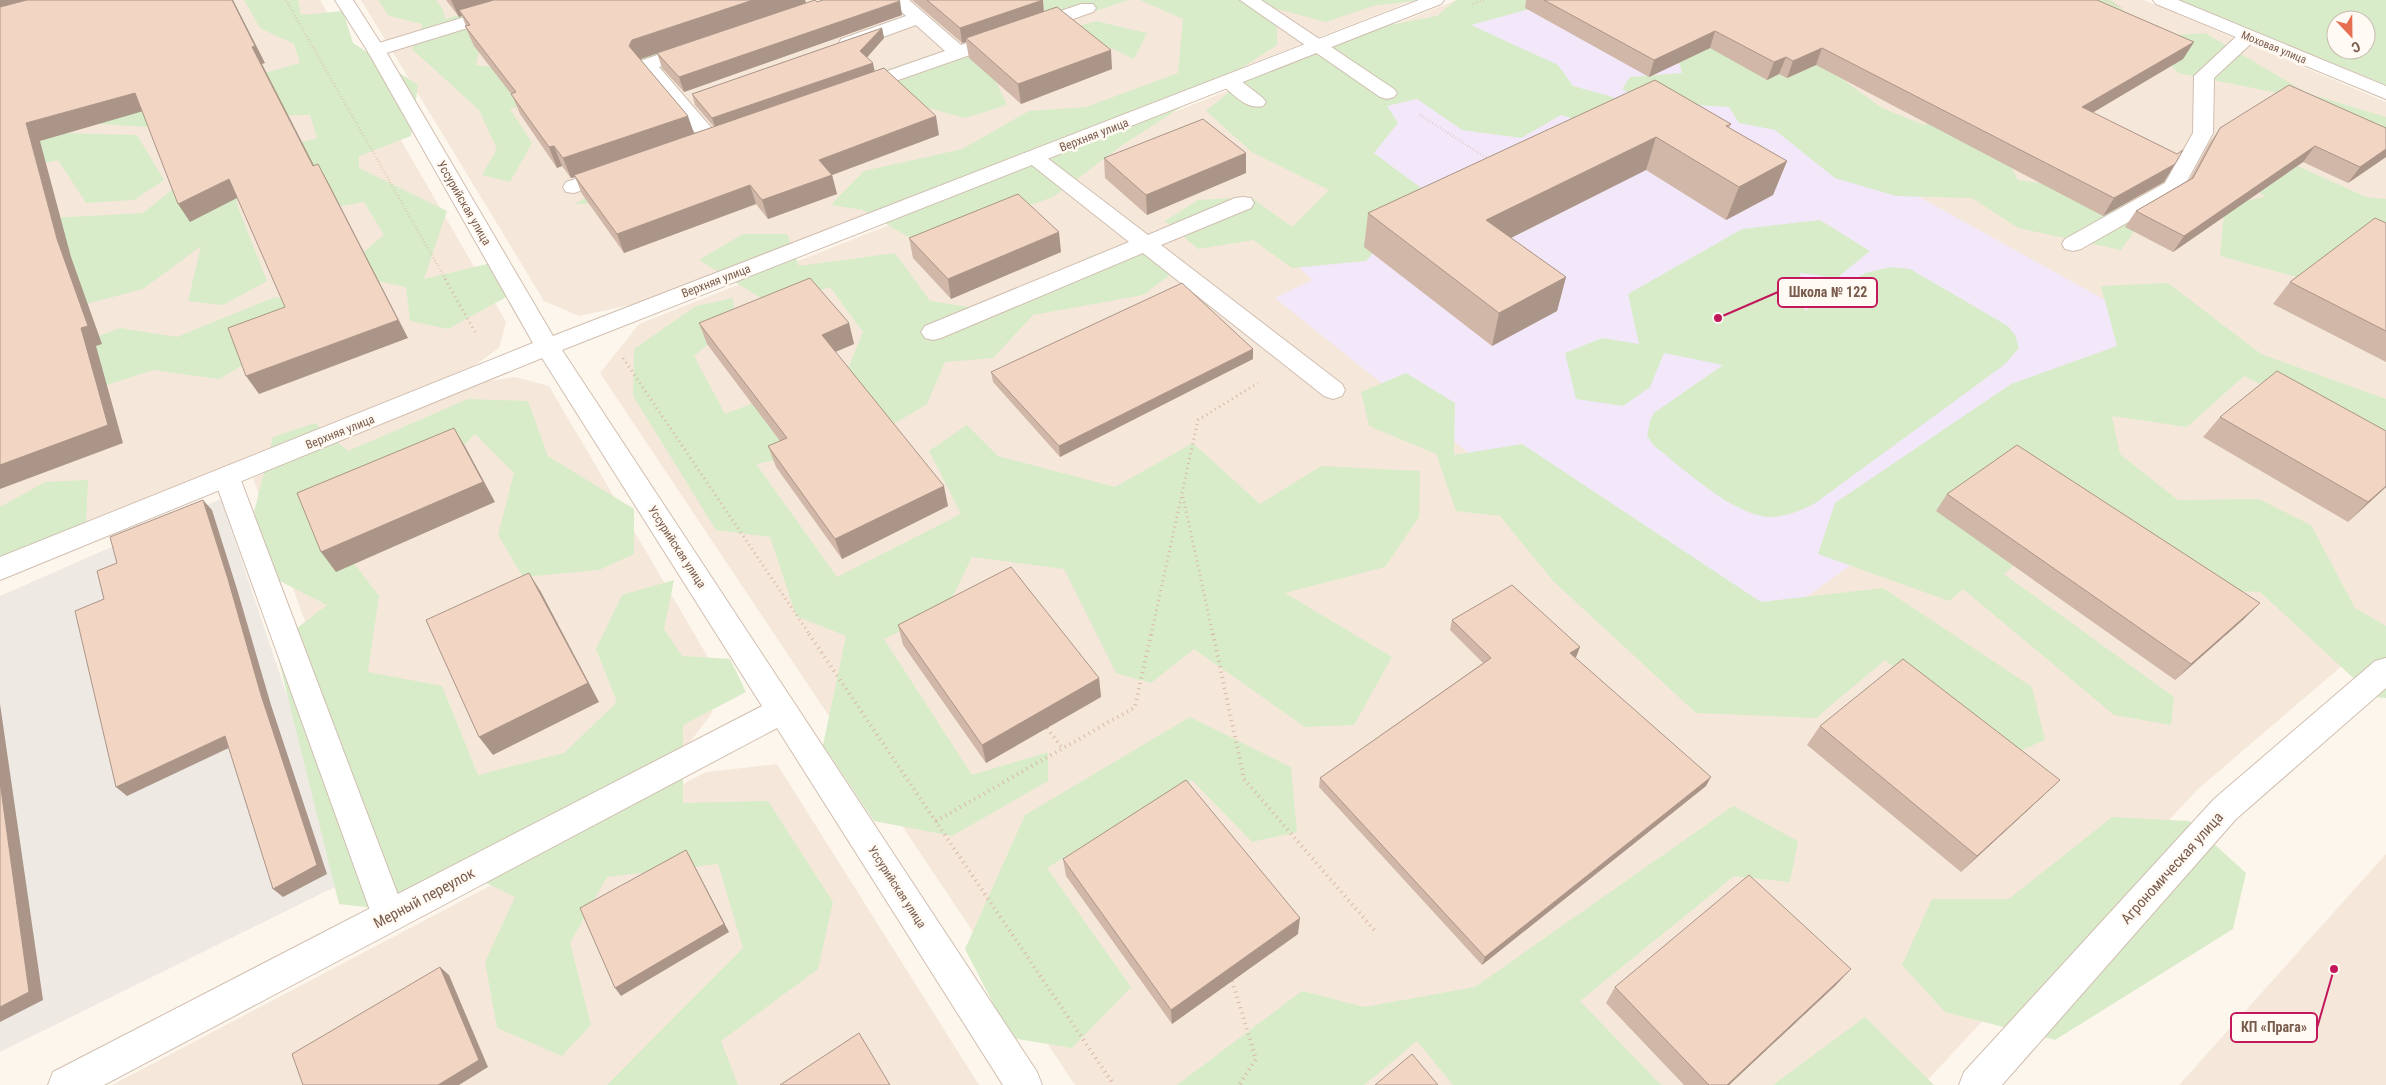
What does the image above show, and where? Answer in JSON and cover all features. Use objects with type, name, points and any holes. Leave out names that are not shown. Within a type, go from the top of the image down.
[{"type":"street","name":"Уссурийская улица","points":[[344,0],[376,50],[547,347],[1024,1085]]},
{"type":"street","points":[[376,50],[540,0]]},
{"type":"street","points":[[898,0],[959,53]]},
{"type":"street","points":[[1249,0],[1387,93]]},
{"type":"street","name":"Верхняя улица","points":[[0,569],[547,347],[1035,158],[1435,0]]},
{"type":"street","name":"Моховая улица","points":[[2162,0],[2386,93]]},
{"type":"street","points":[[840,94],[1087,8]]},
{"type":"street","points":[[827,50],[919,18]]},
{"type":"street","points":[[2073,244],[2173,187],[2203,133],[2204,76],[2248,36]]},
{"type":"street","points":[[711,43],[647,65],[711,139]]},
{"type":"street","points":[[1229,81],[1256,102]]},
{"type":"street","points":[[679,102],[698,96]]},
{"type":"street","points":[[1035,158],[1333,390]]},
{"type":"street","points":[[574,187],[629,168]]},
{"type":"street","points":[[933,332],[1243,202]]},
{"type":"street","points":[[227,478],[389,916]]},
{"type":"street","name":"Агрономическая улица","points":[[1976,1085],[2225,809],[2386,670]]},
{"type":"street","name":"Мерный переулок","points":[[66,1085],[783,710]]},
{"type":"path","points":[[286,0],[496,368]]},
{"type":"path","points":[[1466,7],[1484,0]]},
{"type":"path","points":[[1422,116],[1495,164]]},
{"type":"path","points":[[628,352],[623,358],[1114,1085]]},
{"type":"path","points":[[936,821],[1136,707],[1198,420],[1294,361]]},
{"type":"path","points":[[1182,494],[1244,779],[1375,931]]},
{"type":"path","points":[[1047,728],[1063,749]]},
{"type":"path","points":[[1232,980],[1256,1059],[1239,1085]]},
{"type":"shaded area","points":[[0,0],[320,0],[506,322],[499,348],[468,370],[0,555]]},
{"type":"shaded area","points":[[361,0],[1414,0],[639,303],[579,316],[544,301]]},
{"type":"shaded area","points":[[1457,0],[2144,0],[2386,102],[2386,628],[2198,789],[1923,1085],[1075,1085],[600,373],[639,324]]},
{"type":"shaded area","points":[[1509,0],[1564,0],[2172,337],[1723,656],[1275,298],[1312,280],[1286,255],[1367,211],[1347,66]]},
{"type":"shaded area","points":[[515,377],[549,386],[715,669],[712,713],[690,742],[402,889],[253,478],[481,382]]},
{"type":"shaded area","points":[[221,499],[349,880],[0,1052],[0,596]]},
{"type":"shaded area","points":[[777,764],[979,1085],[112,1085],[706,772]]},
{"type":"shaded area","points":[[2386,854],[2386,1085],[2179,1085]]},
{"type":"green space","points":[[244,0],[298,0],[301,15],[343,11],[353,43],[418,85],[411,136],[359,156],[359,168],[447,211],[424,279],[504,260],[521,289],[448,329],[410,321],[406,287],[339,273],[384,235],[364,202],[294,214],[315,174],[236,202],[267,281],[223,305],[188,301],[201,246],[143,289],[22,321],[0,234],[50,218],[143,213],[189,176],[317,138],[310,115],[202,117],[176,105],[146,127],[86,123],[300,63],[294,44],[260,28]]},
{"type":"green space","points":[[378,0],[436,0],[443,10],[445,19],[510,1],[483,35],[476,65],[559,76],[624,38],[695,53],[662,66],[669,84],[595,85],[510,109],[532,143],[510,182],[482,175],[497,149],[479,110],[412,49],[423,24],[389,16]]},
{"type":"green space","points":[[1036,0],[1128,0],[1048,27]]},
{"type":"green space","points":[[1140,0],[1422,0],[1373,6],[1326,22],[1277,9],[1277,45],[1121,146],[1053,197],[920,244],[863,210],[831,205],[864,171],[962,149],[1029,111],[1086,107],[1178,73],[1183,19]]},
{"type":"green space","points":[[1456,0],[1562,0],[1471,25],[1558,65],[1573,86],[1613,97],[1628,117],[1593,125],[1561,115],[1521,138],[1462,130],[1417,99],[1387,106],[1398,123],[1374,153],[1428,193],[1366,261],[1292,268],[1253,240],[1198,249],[1165,221],[1198,200],[1251,197],[1292,227],[1329,190],[1253,153],[1206,111],[1267,61],[1374,28],[1437,16]]},
{"type":"green space","points":[[2021,0],[2111,0],[2130,16],[1841,78],[1882,108],[1924,125],[1964,113],[1991,126],[2018,180],[2108,193],[2147,213],[2121,250],[2018,228],[1972,198],[1896,196],[1835,178],[1775,130],[1739,123],[1729,107],[1643,102],[1622,89],[1630,77],[1682,73],[1676,49]]},
{"type":"green space","points":[[2179,0],[2386,0],[2386,85]]},
{"type":"green space","points":[[1096,21],[1147,33],[1134,59],[1098,42],[990,68],[1007,105],[965,118],[900,100],[617,203],[575,204],[606,185],[880,72],[963,44],[1002,49]]},
{"type":"green space","points":[[2205,33],[2307,93],[2386,117],[2386,154],[2293,96],[2178,73],[2148,37]]},
{"type":"green space","points":[[24,132],[137,135],[164,180],[134,200],[86,203],[58,160],[0,173]]},
{"type":"green space","points":[[2236,138],[2366,197],[2386,199],[2386,242],[2329,286],[2220,256],[2225,204],[2265,197],[2216,152]]},
{"type":"green space","points":[[1820,220],[1870,251],[1837,278],[1800,273],[1805,311],[1865,273],[1891,267],[1910,269],[2008,326],[2015,335],[2019,348],[2004,365],[1814,504],[1795,512],[1774,517],[1743,510],[1711,491],[1654,446],[1647,436],[1654,413],[1723,365],[1664,353],[1650,387],[1623,406],[1576,399],[1565,353],[1602,338],[1639,344],[1628,294],[1742,229]]},
{"type":"green space","points":[[743,234],[787,234],[799,266],[895,253],[930,301],[982,309],[1095,254],[1155,251],[1170,275],[1143,295],[1033,315],[993,358],[945,362],[927,404],[862,443],[756,464],[837,577],[961,514],[929,451],[967,425],[998,456],[1115,487],[1193,443],[1260,504],[1321,466],[1420,471],[1419,517],[1385,567],[1285,593],[1392,657],[1354,725],[1305,727],[1194,649],[1151,683],[1116,673],[1064,569],[972,557],[946,610],[884,639],[972,775],[1048,752],[1048,781],[952,836],[874,821],[823,745],[846,636],[796,616],[770,537],[716,530],[633,396],[634,349],[696,306],[733,298],[735,321],[694,356],[725,414],[849,366],[863,332],[830,287],[774,306],[699,260]]},
{"type":"green space","points":[[2168,283],[2261,354],[2386,399],[2386,441],[2378,442],[2244,376],[2187,427],[2112,416],[2120,454],[2178,500],[2259,499],[2311,525],[2355,608],[2386,626],[2386,698],[2374,697],[2260,592],[2219,590],[2082,504],[2004,574],[2174,697],[2171,725],[2114,715],[1963,589],[1949,601],[1818,554],[1835,503],[2011,384],[2117,346],[2101,286]]},
{"type":"green space","points":[[275,297],[308,309],[310,327],[219,379],[153,370],[73,396],[30,363],[120,328],[177,337]]},
{"type":"green space","points":[[1406,373],[1455,403],[1454,455],[1522,444],[1761,602],[1883,588],[2032,687],[2045,740],[2008,756],[1885,660],[1816,718],[1696,713],[1553,581],[1500,516],[1456,511],[1436,454],[1369,426],[1361,392]]},
{"type":"green space","points":[[468,399],[528,401],[548,456],[634,509],[634,554],[599,570],[523,577],[498,535],[514,473],[475,434],[423,487],[335,538],[379,596],[368,672],[442,686],[478,775],[564,753],[617,702],[596,649],[622,595],[674,580],[664,629],[682,656],[730,659],[746,692],[683,725],[683,803],[768,801],[833,902],[818,969],[721,1041],[738,1085],[607,1085],[743,948],[718,864],[607,877],[570,943],[591,1025],[562,1056],[497,1028],[485,962],[515,897],[453,867],[418,913],[339,904],[275,645],[327,605],[270,576],[254,512],[273,437],[315,423],[348,451]]},
{"type":"green space","points":[[88,480],[86,525],[0,561],[0,507],[45,482]]},
{"type":"green space","points":[[1190,717],[1291,767],[1297,832],[1252,842],[1192,780],[1047,868],[1131,987],[1072,1048],[1011,1038],[965,949],[1025,815]]},
{"type":"green space","points":[[1733,806],[1798,841],[1790,882],[1734,876],[1580,1001],[1661,1085],[1453,1085],[1417,1041],[1364,1085],[1177,1085],[1302,991],[1364,1007],[1475,987]]},
{"type":"green space","points":[[2112,817],[2189,821],[2246,873],[2233,929],[2055,1040],[1945,1012],[1902,965],[1932,899],[2009,899]]},
{"type":"green space","points":[[1865,1017],[1934,1085],[1773,1085]]},
{"type":"building","points":[[27,0],[232,0],[255,46],[252,47],[313,166],[318,164],[398,320],[246,376],[228,328],[285,307],[229,179],[178,204],[135,93],[26,123],[57,239],[88,326],[81,328],[108,425],[0,465],[0,7]]},
{"type":"building","points":[[494,0],[753,0],[632,40],[629,46],[688,116],[563,158],[554,146],[549,147],[511,94],[516,92],[465,26],[470,25],[459,10]]},
{"type":"building","points":[[815,0],[817,2],[823,0],[900,1],[679,77],[657,53]]},
{"type":"building","points":[[927,0],[1043,0],[960,28]]},
{"type":"building","points":[[1544,0],[2097,0],[2194,42],[2082,107],[2177,154],[2183,150],[2175,164],[2114,198],[1822,48],[1793,61],[1786,57],[1774,62],[1715,31],[1654,60]]},
{"type":"building","points":[[1057,7],[1111,50],[1018,84],[966,38]]},
{"type":"building","points":[[882,28],[860,51],[873,63],[712,118],[692,94]]},
{"type":"building","points":[[884,68],[936,116],[819,160],[832,175],[762,200],[750,185],[617,234],[574,175]]},
{"type":"building","points":[[1655,80],[1731,124],[1726,126],[1787,161],[1739,187],[1656,137],[1486,220],[1566,277],[1499,313],[1368,213]]},
{"type":"building","points":[[2289,85],[2386,128],[2386,149],[2360,167],[2315,146],[2184,236],[2136,211],[2193,178],[2220,128]]},
{"type":"building","points":[[1203,119],[1246,153],[1146,195],[1104,158]]},
{"type":"building","points":[[1018,194],[1059,232],[948,279],[909,238]]},
{"type":"building","points":[[2375,218],[2386,223],[2386,331],[2290,282]]},
{"type":"building","points":[[810,278],[849,323],[822,335],[944,486],[835,539],[768,446],[787,438],[699,323]]},
{"type":"building","points":[[1182,283],[1253,349],[1059,446],[991,372]]},
{"type":"building","points":[[2277,371],[2386,431],[2386,486],[2368,502],[2220,417]]},
{"type":"building","points":[[454,428],[483,482],[321,552],[297,493]]},
{"type":"building","points":[[2017,445],[2260,603],[2191,664],[1947,494]]},
{"type":"building","points":[[203,500],[261,695],[317,865],[273,889],[225,736],[116,787],[75,611],[104,599],[97,571],[117,563],[110,537]]},
{"type":"building","points":[[1011,567],[1099,678],[982,745],[898,625]]},
{"type":"building","points":[[529,573],[588,683],[479,737],[426,620]]},
{"type":"building","points":[[1512,585],[1580,647],[1570,653],[1711,777],[1485,957],[1320,778],[1491,658],[1452,620]]},
{"type":"building","points":[[1903,659],[2060,780],[1977,856],[1820,726]]},
{"type":"building","points":[[1186,780],[1300,918],[1171,1010],[1063,859]]},
{"type":"building","points":[[0,782],[29,992],[0,1007]]},
{"type":"building","points":[[686,850],[724,924],[615,988],[580,908]]},
{"type":"building","points":[[1749,875],[1851,969],[1727,1085],[1709,1085],[1615,987]]},
{"type":"building","points":[[440,967],[479,1060],[438,1085],[303,1085],[292,1054]]},
{"type":"building","points":[[859,1033],[890,1085],[780,1085]]},
{"type":"building","points":[[1412,1054],[1438,1085],[1375,1085]]},
{"type":"place","name":"Школа № 122","points":[[1718,318]]},
{"type":"place","name":"КП «Прага»","points":[[2334,969]]}]
